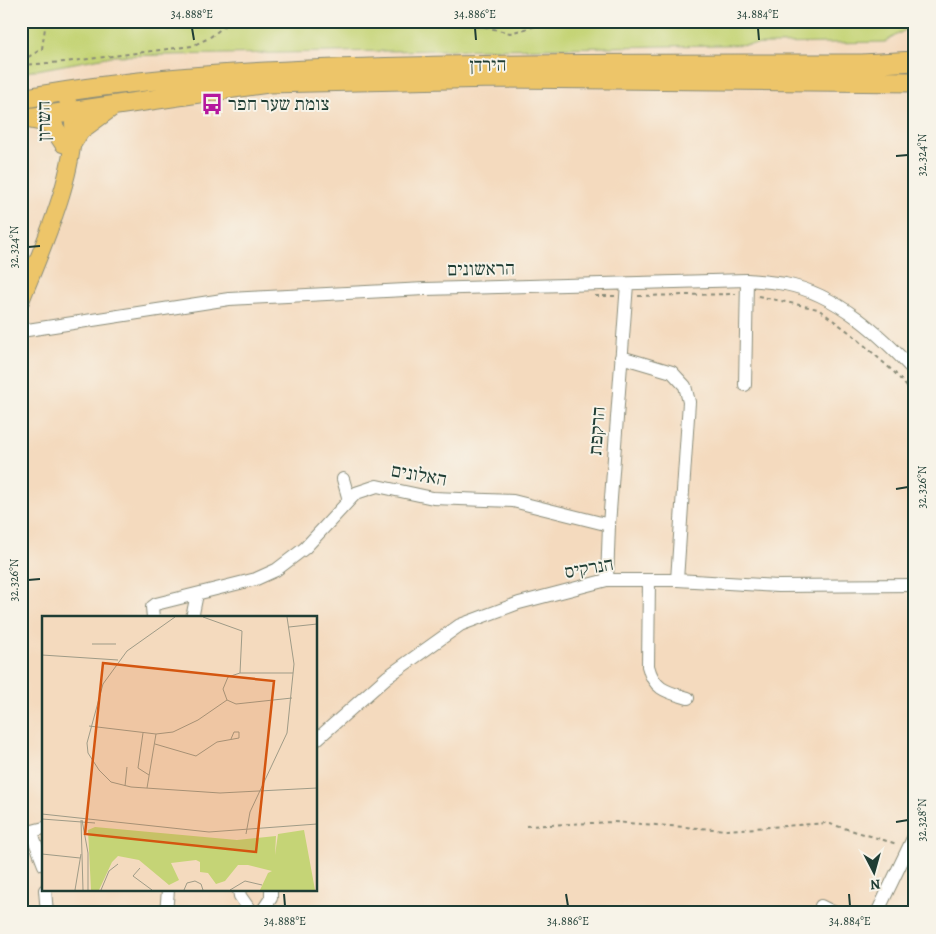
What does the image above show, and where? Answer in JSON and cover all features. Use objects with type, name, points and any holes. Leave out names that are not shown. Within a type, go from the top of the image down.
[{"type":"highway","points":[[879,63],[915,50]]},
{"type":"highway","name":"הירדן","points":[[21,99],[63,91],[267,70],[487,65],[879,63],[915,61]]},
{"type":"highway","name":"הירדן","points":[[23,119],[268,83],[495,78],[915,82]]},
{"type":"highway","points":[[23,119],[41,120],[50,123],[68,144],[86,124],[116,105]]},
{"type":"main road","name":"השרון","points":[[21,301],[56,212],[67,166],[68,144],[63,91]]},
{"type":"street","name":"הראשונים","points":[[21,331],[230,299],[425,289],[626,290],[747,280],[787,284],[822,297],[875,332],[915,372]]},
{"type":"street","points":[[745,385],[747,280]]},
{"type":"street","name":"הרקפת","points":[[606,580],[608,525],[626,290]]},
{"type":"street","points":[[621,357],[672,372],[685,386],[689,402],[677,580]]},
{"type":"street","points":[[343,479],[350,500]]},
{"type":"street","name":"האלונים","points":[[153,616],[152,607],[156,604],[256,579],[276,570],[305,548],[356,493],[365,489],[387,487],[433,498],[513,501],[608,525]]},
{"type":"street","name":"הנרקיס","points":[[318,738],[387,677],[460,625],[519,603],[606,580],[677,580],[778,586],[915,585]]},
{"type":"street","points":[[649,580],[648,666],[651,678],[664,691],[688,698]]},
{"type":"street","points":[[192,616],[197,594]]},
{"type":"street","points":[[42,829],[26,833],[42,862]]},
{"type":"street","points":[[877,913],[915,834]]},
{"type":"street","points":[[45,892],[47,913]]},
{"type":"street","points":[[166,913],[168,892]]},
{"type":"street","points":[[239,892],[252,913]]},
{"type":"street","points":[[261,913],[271,898],[271,892]]},
{"type":"street","points":[[821,906],[835,913]]},
{"type":"path","points":[[21,61],[42,49],[46,21]]},
{"type":"path","points":[[21,65],[65,62],[192,46],[208,38],[231,21]]},
{"type":"path","points":[[430,21],[439,25],[471,22],[510,33],[555,21]]},
{"type":"path","points":[[587,297],[626,290],[747,293],[818,308],[860,341],[895,373],[915,396]]},
{"type":"path","points":[[526,826],[613,822],[727,830],[827,823],[909,848]]},
{"type":"green space","points":[[21,21],[915,21],[915,24],[885,42],[112,56],[21,73]]},
{"type":"place","name":"צומת שער חפר","points":[[212,104]]}]
